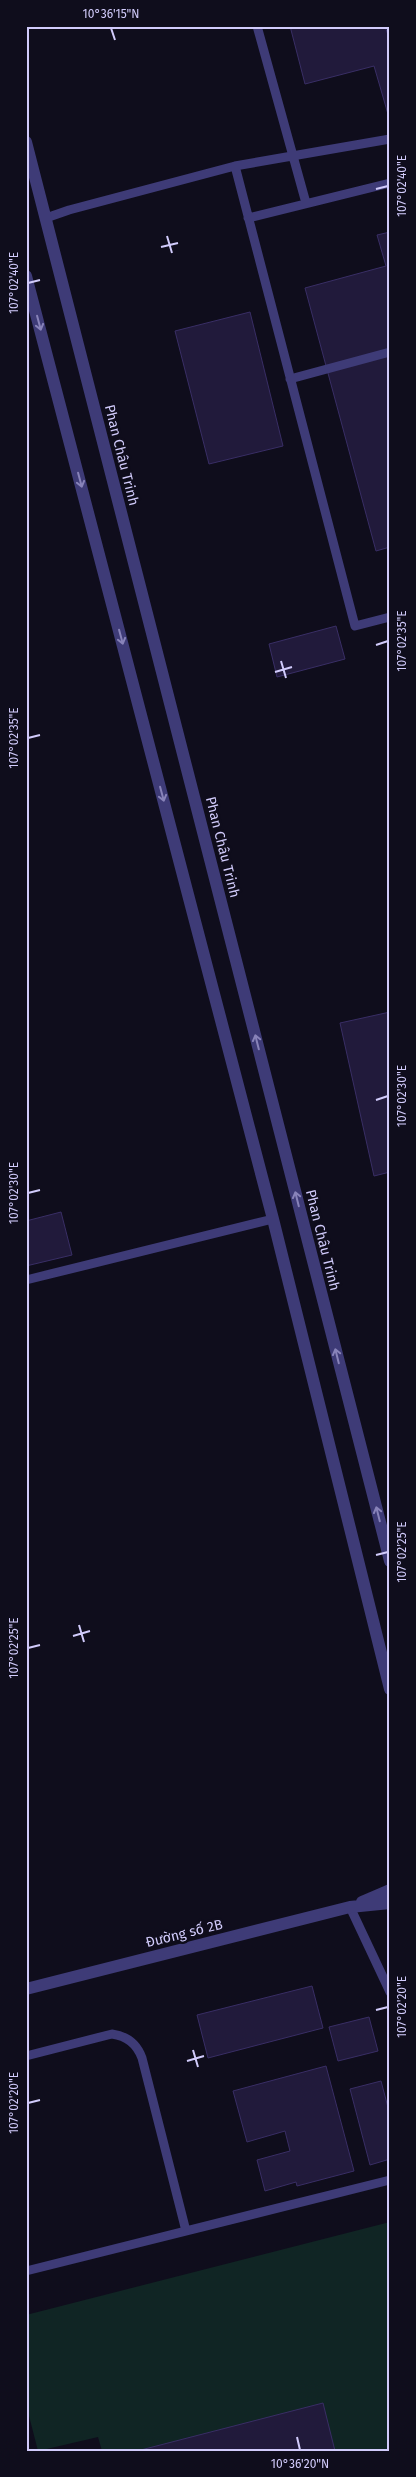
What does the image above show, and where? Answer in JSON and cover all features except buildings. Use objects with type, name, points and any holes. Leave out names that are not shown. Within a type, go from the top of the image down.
[{"type":"street","name":"Phan Châu Trinh","points":[[26,142],[390,1561]]},
{"type":"street","points":[[26,276],[273,1219],[390,1688]]},
{"type":"street","points":[[350,1907],[390,1890]]},
{"type":"street","points":[[350,1907],[390,1903]]},
{"type":"street","name":"Đường số 2B","points":[[26,1989],[350,1907]]},
{"type":"lane","points":[[257,26],[306,204]]},
{"type":"lane","points":[[46,218],[69,210],[235,166],[390,139]]},
{"type":"lane","points":[[235,166],[354,626],[390,617]]},
{"type":"lane","points":[[248,218],[390,183]]},
{"type":"lane","points":[[290,379],[390,352]]},
{"type":"lane","points":[[26,1280],[273,1219]]},
{"type":"lane","points":[[350,1907],[390,1992]]},
{"type":"lane","points":[[26,2056],[112,2034],[125,2038],[136,2046],[142,2058],[186,2231]]},
{"type":"lane","points":[[26,2271],[390,2180]]},
{"type":"green space","points":[[390,2222],[390,2451],[102,2451],[98,2437],[38,2451],[26,2404],[26,2315]]}]
